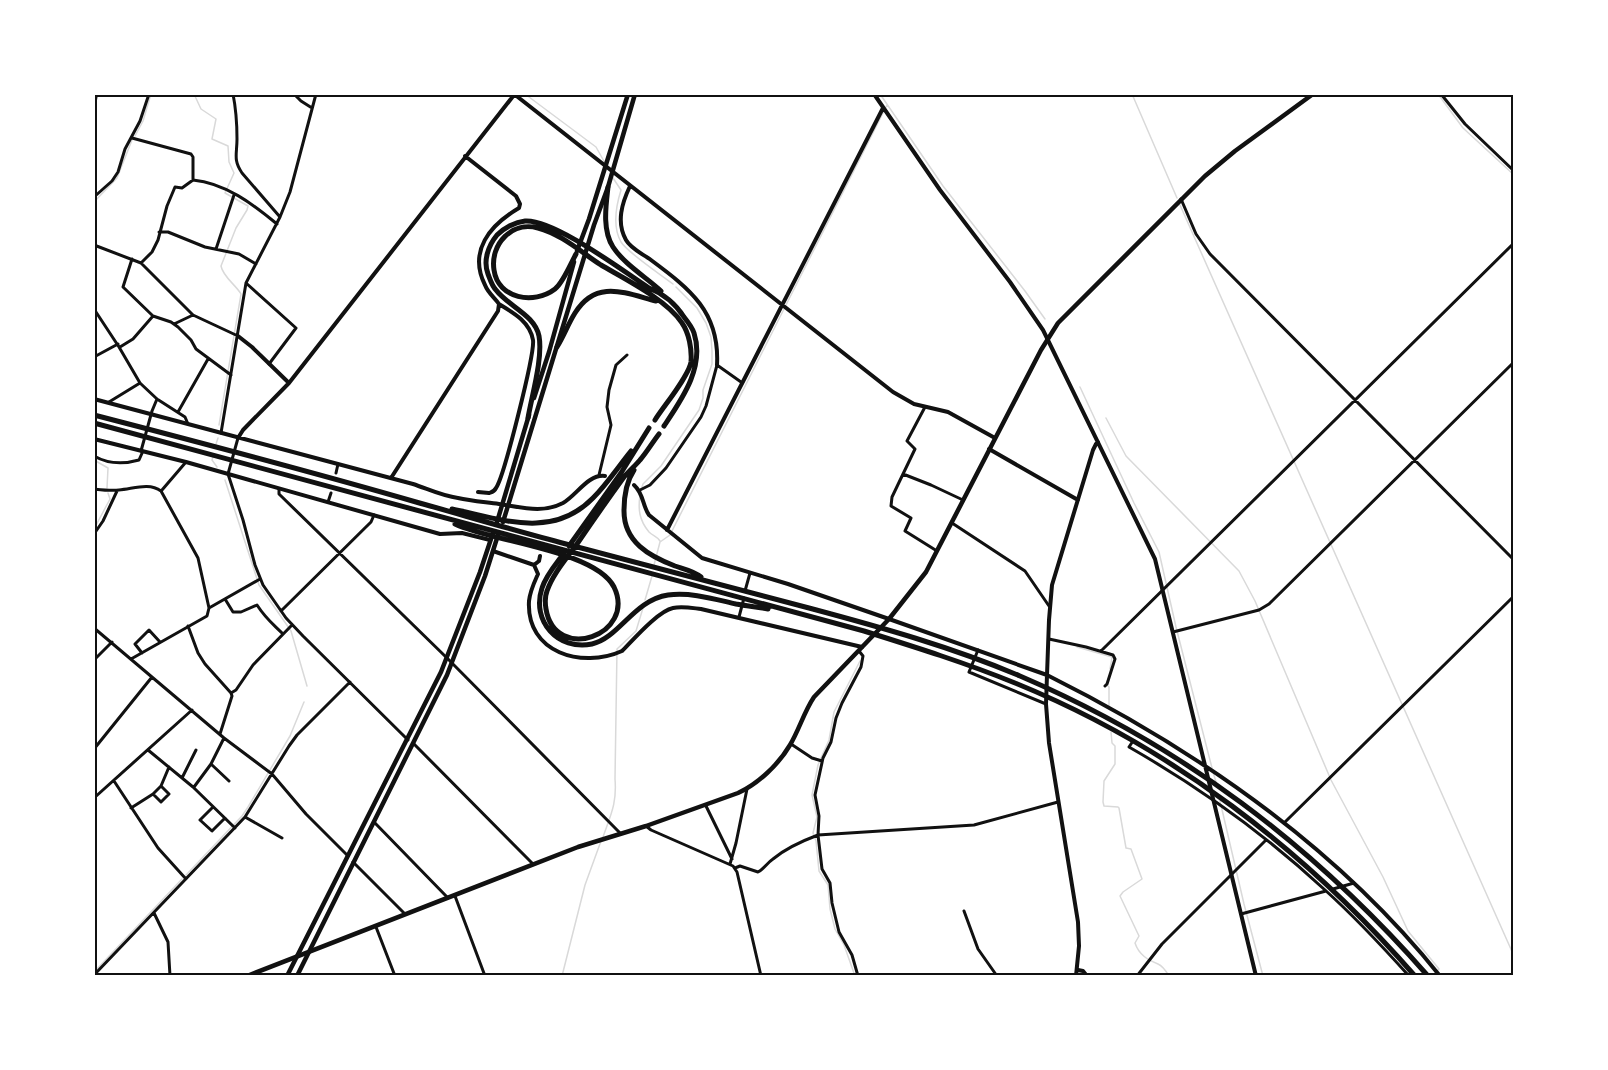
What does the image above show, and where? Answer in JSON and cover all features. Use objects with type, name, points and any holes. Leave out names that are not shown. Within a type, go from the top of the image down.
[{"type":"highway","points":[[608,187],[605,211],[611,245],[623,259],[681,311],[694,331],[698,351],[694,374],[664,426]]},
{"type":"highway","points":[[528,418],[540,357],[537,329],[495,290],[487,271],[486,256],[492,241],[500,232],[524,221],[554,227],[602,265],[649,293],[682,322],[691,348],[690,365],[655,420]]},
{"type":"highway","points":[[576,254],[557,287],[539,297],[527,299],[515,296],[500,286],[494,269],[494,256],[499,243],[514,230],[535,227],[566,238],[664,295]]},
{"type":"highway","points":[[557,347],[579,307],[594,294],[604,291],[625,292],[661,303]]},
{"type":"highway","points":[[94,415],[870,624],[982,661],[1019,676],[1098,713],[1167,753],[1235,797],[1306,853],[1368,910],[1428,975]]},
{"type":"highway","points":[[94,423],[413,510],[581,559],[652,574],[743,602]]},
{"type":"highway","points":[[415,501],[512,522],[553,522],[574,513],[594,497],[649,428]]},
{"type":"highway","points":[[659,434],[631,475],[624,495],[625,526],[640,547],[651,555],[697,574],[704,580]]},
{"type":"highway","points":[[641,438],[621,473],[542,587],[540,612],[546,627],[557,638],[571,644],[591,644],[605,638],[646,603],[667,595],[687,594],[807,615],[949,658],[1016,683],[1103,725],[1163,759],[1247,816],[1300,860],[1361,916],[1415,975]]},
{"type":"highway","points":[[581,559],[610,582],[617,601],[616,613],[606,628],[593,637],[583,639],[569,637],[554,627],[546,611],[546,592],[553,578],[597,515],[626,475],[640,461]]},
{"type":"main road","points":[[297,975],[451,663],[485,576],[494,551],[528,418],[576,254],[628,94]]},
{"type":"main road","points":[[287,975],[408,740],[447,658],[505,505],[608,187],[635,94]]},
{"type":"main road","points":[[247,975],[578,847],[646,826],[747,789],[774,765],[791,744],[809,704],[889,619],[919,582],[937,552],[1047,339],[1058,323],[1181,199],[1229,156],[1313,94]]},
{"type":"street","points":[[94,106],[96,94]]},
{"type":"street","points":[[94,197],[115,177],[125,149],[140,121],[149,94]]},
{"type":"street","points":[[233,94],[237,166],[280,217]]},
{"type":"street","points":[[294,94],[312,109]]},
{"type":"street","points":[[221,433],[229,374],[246,284],[277,224],[294,182],[316,94]]},
{"type":"street","points":[[874,94],[940,190],[1033,315],[1155,559],[1254,974]]},
{"type":"street","points":[[1441,94],[1465,124],[1514,171]]},
{"type":"street","points":[[408,740],[292,625],[281,611],[260,579],[228,474],[238,438],[243,430],[289,383],[514,95],[892,392],[904,400],[948,412],[995,438]]},
{"type":"street","points":[[667,530],[883,108]]},
{"type":"street","points":[[131,138],[191,154],[193,180]]},
{"type":"street","points":[[465,156],[516,196],[520,204],[519,208],[507,216],[485,238],[480,251],[479,270],[485,287],[499,304],[530,330],[534,348],[515,429],[497,488],[489,494],[478,492]]},
{"type":"street","points":[[193,180],[224,188],[260,210],[277,224]]},
{"type":"street","points":[[141,263],[152,252],[158,240],[167,206],[175,187],[183,188],[193,180]]},
{"type":"street","points":[[630,186],[622,207],[622,224],[626,238],[635,248],[688,290],[706,312],[718,352],[717,365],[701,417],[666,468],[640,491]]},
{"type":"street","points":[[216,249],[234,195]]},
{"type":"street","points":[[1181,199],[1196,234],[1210,254],[1514,560]]},
{"type":"street","points":[[159,232],[168,232],[205,247],[239,254],[256,264]]},
{"type":"street","points":[[1101,651],[1514,243]]},
{"type":"street","points":[[94,245],[141,263],[193,315],[238,336],[289,383]]},
{"type":"street","points":[[132,260],[123,287],[153,316],[174,324],[191,340],[195,349],[229,374]]},
{"type":"street","points":[[246,284],[296,328],[269,364]]},
{"type":"street","points":[[391,478],[498,311],[499,304]]},
{"type":"street","points":[[94,309],[140,383],[157,399],[185,417],[189,425]]},
{"type":"street","points":[[174,324],[193,315]]},
{"type":"street","points":[[94,357],[132,339],[153,316]]},
{"type":"street","points":[[94,399],[391,478],[456,498],[546,510],[563,502],[598,475],[610,425],[607,407],[609,390],[616,365],[627,355]]},
{"type":"street","points":[[178,412],[208,359]]},
{"type":"street","points":[[1173,632],[1259,610],[1269,604],[1514,362]]},
{"type":"street","points":[[717,365],[741,382]]},
{"type":"street","points":[[108,403],[140,383]]},
{"type":"street","points":[[94,456],[103,461],[133,462],[140,460],[148,424],[157,399]]},
{"type":"street","points":[[925,407],[907,441],[915,449],[892,497],[891,506],[911,518],[905,531],[937,552]]},
{"type":"street","points":[[94,439],[186,462],[440,534],[462,533],[490,540]]},
{"type":"street","points":[[1076,975],[1079,934],[1077,912],[1049,743],[1046,704],[1047,675],[1052,585],[1093,450],[1098,442]]},
{"type":"street","points":[[989,449],[1078,500]]},
{"type":"street","points":[[161,491],[186,462]]},
{"type":"street","points":[[336,473],[338,464]]},
{"type":"street","points":[[903,474],[963,500]]},
{"type":"street","points":[[598,475],[605,476]]},
{"type":"street","points":[[634,485],[640,491],[648,515],[702,558],[788,584],[1047,675],[1204,765],[1284,823],[1329,860],[1406,935],[1440,975]]},
{"type":"street","points":[[94,489],[117,491],[151,486],[161,491],[198,558],[209,608],[207,615],[131,659]]},
{"type":"street","points":[[279,489],[279,494],[447,658],[621,834]]},
{"type":"street","points":[[94,534],[103,521],[117,491]]},
{"type":"street","points":[[328,502],[331,493]]},
{"type":"street","points":[[281,611],[371,522],[374,515]]},
{"type":"street","points":[[952,523],[1025,571],[1050,607]]},
{"type":"street","points":[[494,551],[534,565],[538,574],[531,588],[529,599],[531,620],[543,641],[555,651],[570,657],[592,658],[615,655],[662,614],[673,608],[691,607],[861,649],[863,656],[861,667],[836,718],[831,742],[821,761],[815,795],[819,816],[818,835],[822,869],[830,883],[839,932],[852,955],[858,975]]},
{"type":"street","points":[[534,565],[539,561],[540,556]]},
{"type":"street","points":[[739,618],[750,573]]},
{"type":"street","points":[[209,608],[260,579]]},
{"type":"street","points":[[1284,823],[1514,596]]},
{"type":"street","points":[[225,599],[233,612],[241,612],[257,605],[272,626],[283,634]]},
{"type":"street","points":[[231,693],[236,690],[253,665],[292,625]]},
{"type":"street","points":[[188,626],[198,653],[232,696],[220,734]]},
{"type":"street","points":[[94,628],[224,738],[272,774],[306,814],[348,856]]},
{"type":"street","points":[[142,653],[135,644],[149,630],[160,642]]},
{"type":"street","points":[[1049,639],[1101,651],[1114,657],[1111,673],[1105,686]]},
{"type":"street","points":[[94,660],[111,642]]},
{"type":"street","points":[[978,650],[969,672],[1046,704]]},
{"type":"street","points":[[94,749],[153,677]]},
{"type":"street","points":[[94,975],[245,817],[297,735],[350,682]]},
{"type":"street","points":[[94,798],[192,710]]},
{"type":"street","points":[[1142,728],[1129,747],[1167,769],[1266,840],[1359,922],[1409,975]]},
{"type":"street","points":[[193,787],[211,764],[224,738]]},
{"type":"street","points":[[94,739],[100,742]]},
{"type":"street","points":[[413,743],[533,864]]},
{"type":"street","points":[[791,744],[821,761]]},
{"type":"street","points":[[148,750],[193,787],[235,828]]},
{"type":"street","points":[[182,778],[196,750]]},
{"type":"street","points":[[211,764],[229,781]]},
{"type":"street","points":[[131,808],[161,786],[169,767]]},
{"type":"street","points":[[114,781],[158,849],[186,879]]},
{"type":"street","points":[[153,794],[161,802],[169,794],[161,786]]},
{"type":"street","points":[[730,864],[747,789]]},
{"type":"street","points":[[94,791],[99,795]]},
{"type":"street","points":[[735,868],[740,866],[758,872],[786,849],[818,835],[974,825],[1058,802]]},
{"type":"street","points":[[705,804],[732,859]]},
{"type":"street","points":[[213,807],[200,820],[212,831],[225,818]]},
{"type":"street","points":[[245,817],[282,838]]},
{"type":"street","points":[[374,822],[448,898]]},
{"type":"street","points":[[646,826],[735,868],[761,975]]},
{"type":"street","points":[[1137,975],[1162,944],[1266,840]]},
{"type":"street","points":[[353,862],[406,914]]},
{"type":"street","points":[[1241,914],[1354,883]]},
{"type":"street","points":[[454,896],[485,975]]},
{"type":"street","points":[[964,911],[978,950],[997,975]]},
{"type":"street","points":[[154,913],[168,942],[170,975]]},
{"type":"street","points":[[376,926],[395,975]]},
{"type":"street","points":[[1078,970],[1087,975]]},
{"type":"waterway","points":[[135,136],[143,121],[151,94]]},
{"type":"waterway","points":[[194,94],[201,109],[216,119],[212,139],[228,146],[229,162],[234,173],[225,193],[248,206],[236,228],[221,266],[224,274],[241,294],[219,425]]},
{"type":"waterway","points":[[525,94],[596,147],[605,163]]},
{"type":"waterway","points":[[880,94],[943,186],[1045,319]]},
{"type":"waterway","points":[[1132,94],[1177,198]]},
{"type":"waterway","points":[[1438,94],[1463,128],[1514,175]]},
{"type":"waterway","points":[[786,305],[887,105]]},
{"type":"waterway","points":[[94,202],[117,178],[132,140]]},
{"type":"waterway","points":[[613,178],[621,190],[616,209],[616,229],[621,242],[673,284]]},
{"type":"waterway","points":[[1180,205],[1514,956]]},
{"type":"waterway","points":[[642,487],[661,466],[699,410],[712,364],[711,337],[706,323],[697,308],[676,287]]},
{"type":"waterway","points":[[654,565],[660,542],[670,535],[784,309]]},
{"type":"waterway","points":[[1080,387],[1159,552],[1212,768]]},
{"type":"waterway","points":[[1106,418],[1126,456],[1239,571],[1255,601],[1331,780],[1383,877],[1408,931],[1439,969],[1432,976]]},
{"type":"waterway","points":[[216,444],[218,438]]},
{"type":"waterway","points":[[213,457],[212,460],[217,467]]},
{"type":"waterway","points":[[94,460],[108,468],[107,488]]},
{"type":"waterway","points":[[225,480],[259,585],[291,631],[307,686]]},
{"type":"waterway","points":[[94,529],[110,499],[108,493]]},
{"type":"waterway","points":[[640,495],[641,519],[649,532],[660,541]]},
{"type":"waterway","points":[[645,600],[652,576]]},
{"type":"waterway","points":[[603,837],[615,795],[617,649],[636,631],[643,608]]},
{"type":"waterway","points":[[1077,647],[1112,657],[1110,669]]},
{"type":"waterway","points":[[855,976],[844,945],[835,929],[828,885],[819,871],[813,833],[817,817],[812,795],[818,765],[829,740],[834,712],[860,661]]},
{"type":"waterway","points":[[1107,685],[1109,687],[1109,706]]},
{"type":"waterway","points":[[186,875],[242,816],[290,736],[304,702]]},
{"type":"waterway","points":[[1111,732],[1112,743],[1115,746],[1115,764],[1104,781],[1103,802],[1104,806],[1119,808],[1126,848],[1131,849],[1142,879],[1120,896],[1139,936],[1135,943],[1139,951],[1147,959],[1161,966],[1169,976]]},
{"type":"waterway","points":[[1213,772],[1216,782]]},
{"type":"waterway","points":[[1220,801],[1263,976]]},
{"type":"waterway","points":[[562,976],[585,885],[601,841]]},
{"type":"waterway","points":[[94,972],[182,879]]}]
